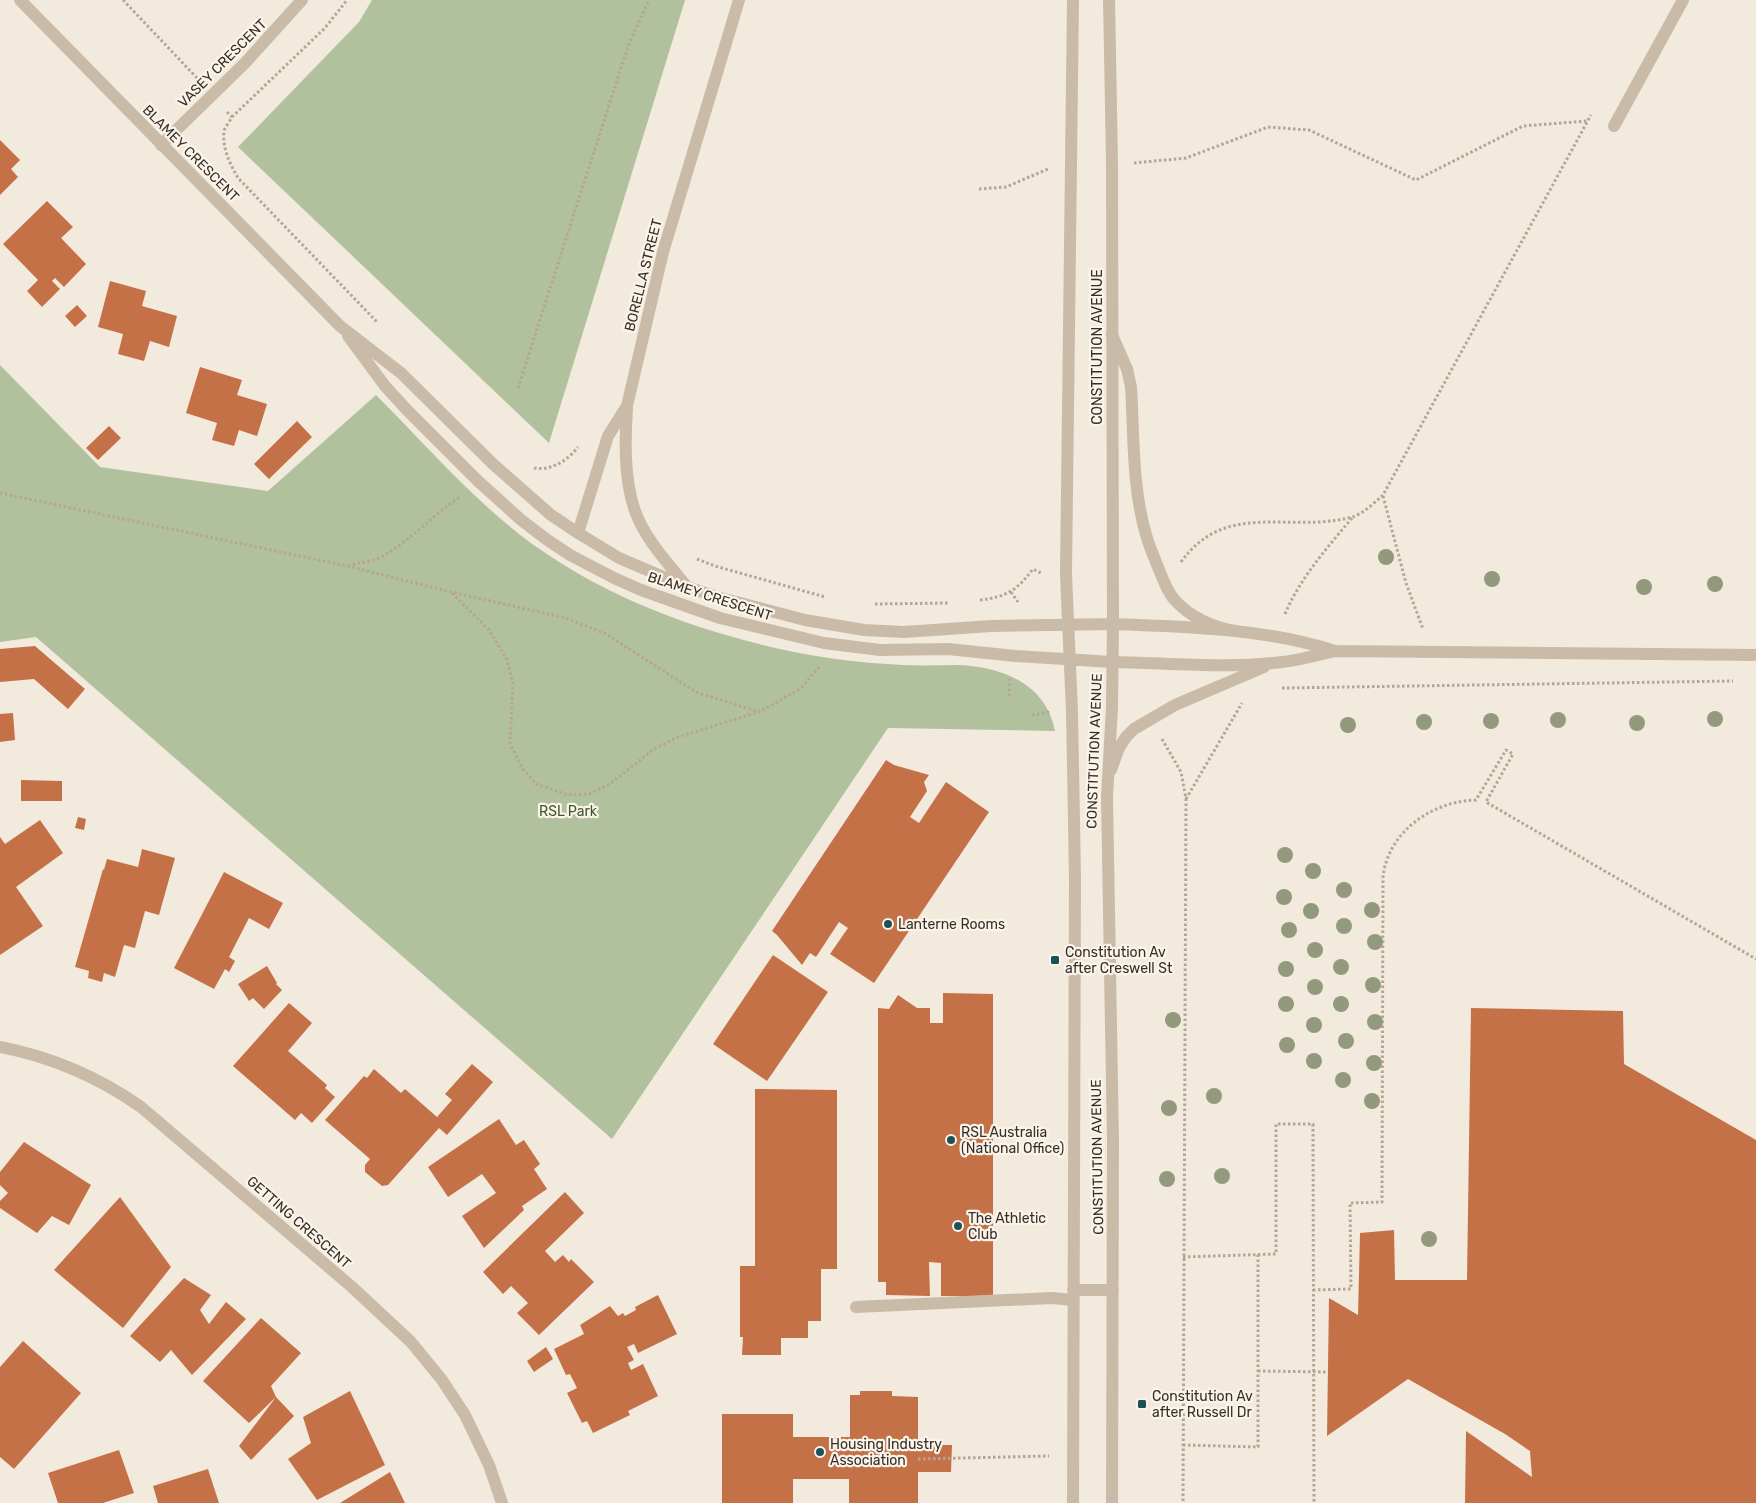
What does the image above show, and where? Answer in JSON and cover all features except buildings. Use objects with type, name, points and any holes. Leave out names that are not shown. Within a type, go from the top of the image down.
[{"type":"street","name":"BLAMEY CRESCENT","points":[[20,0],[340,326],[401,373],[493,464],[551,514],[619,558],[687,587],[778,614],[864,630],[904,632],[966,628],[1113,624],[1236,631]]},
{"type":"street","name":"VASEY CRESCENT","points":[[161,145],[212,96],[302,0]]},
{"type":"street","name":"BORELLA STREET","points":[[570,555],[608,436],[627,406],[663,252],[739,0]]},
{"type":"street","name":"CONSTITUTION AVENUE","points":[[1072,0],[1066,574],[1072,712],[1075,968],[1073,1059],[1073,1503]]},
{"type":"street","name":"CONSTITUTION AVENUE","points":[[1109,0],[1112,163],[1113,624],[1112,707],[1106,797],[1113,1140],[1112,1503]]},
{"type":"street","points":[[1614,126],[1683,0]]},
{"type":"street","name":"BLAMEY CRESCENT","points":[[340,326],[385,386],[478,481],[546,539],[570,555],[614,578],[671,602],[729,621],[798,638],[880,650],[948,650],[1112,662],[1213,665],[1281,662]]},
{"type":"street","points":[[1112,335],[1127,369],[1131,387],[1137,484],[1145,529],[1164,580],[1173,598],[1180,606],[1212,625],[1236,631],[1292,638],[1336,651]]},
{"type":"street","points":[[627,406],[625,441],[629,485],[634,508],[642,525],[662,556],[687,587]]},
{"type":"street","points":[[1106,797],[1111,768],[1116,754],[1134,728],[1193,697],[1281,662],[1336,651],[1756,655]]},
{"type":"street","name":"GETTING CRESCENT","points":[[0,1047],[41,1057],[82,1073],[130,1100],[155,1118],[381,1313],[421,1354],[451,1392],[477,1440],[502,1503]]},
{"type":"street","points":[[856,1307],[1052,1298],[1113,1290]]},
{"type":"path","points":[[123,0],[232,117]]},
{"type":"path","points":[[347,0],[325,28],[232,117],[224,130],[229,162],[238,178],[382,327]]},
{"type":"path","points":[[518,388],[628,46],[649,0]]},
{"type":"path","points":[[1180,564],[1190,552],[1207,538],[1236,525],[1270,521],[1323,522],[1353,517],[1383,495],[1592,112]]},
{"type":"path","points":[[1186,158],[1268,127],[1309,130],[1416,180],[1523,126],[1588,120]]},
{"type":"path","points":[[979,189],[1006,187],[1041,171]]},
{"type":"path","points":[[528,467],[538,469],[561,463],[577,449],[587,430],[608,436]]},
{"type":"path","points":[[347,566],[370,561],[397,546],[447,505],[468,493],[478,481]]},
{"type":"path","points":[[0,493],[347,566],[566,618],[606,634],[696,692],[759,712]]},
{"type":"path","points":[[1383,495],[1406,583],[1430,652]]},
{"type":"path","points":[[689,556],[715,566],[827,597]]},
{"type":"path","points":[[977,601],[994,599],[1010,592],[1026,579],[1033,569],[1045,575]]},
{"type":"path","points":[[452,592],[489,630],[506,660],[513,684],[510,744],[522,768],[536,784],[568,795],[589,794],[610,784],[654,749],[678,737],[759,712],[800,689],[823,662]]},
{"type":"path","points":[[1010,592],[1019,605]]},
{"type":"path","points":[[874,604],[957,602]]},
{"type":"path","points":[[1281,688],[1736,681]]},
{"type":"path","points":[[1158,732],[1181,772],[1185,792],[1183,1503]]},
{"type":"path","points":[[1313,1290],[1351,1289],[1350,1203],[1382,1202],[1384,864],[1401,835],[1417,820],[1438,808],[1454,802],[1476,800],[1506,750],[1513,754],[1486,802],[1756,959]]},
{"type":"path","points":[[1183,1257],[1276,1254],[1276,1124],[1313,1124],[1314,1503]]},
{"type":"path","points":[[1183,1445],[1258,1447],[1258,1254]]},
{"type":"path","points":[[1258,1371],[1328,1372]]},
{"type":"path","points":[[918,1459],[1052,1456]]},
{"type":"green space","points":[[372,0],[685,0],[549,443],[238,147],[359,22]]},
{"type":"green space","name":"RSL Park","points":[[0,365],[100,467],[268,491],[376,395],[481,502],[519,534],[548,555],[610,591],[677,619],[745,640],[795,652],[872,663],[975,666],[1006,674],[1032,690],[1042,701],[1050,715],[1055,731],[888,728],[612,1139],[36,637],[0,642]]},
{"type":"place","name":"Lanterne Rooms","points":[[888,924]]},
{"type":"place","name":"Constitution Av after Creswell St","points":[[1055,960]]},
{"type":"place","name":"RSL Australia (National Office)","points":[[951,1140]]},
{"type":"place","name":"The Athletic Club","points":[[958,1226]]},
{"type":"place","name":"Constitution Av after Russell Dr","points":[[1142,1404]]},
{"type":"place","name":"Housing Industry Association","points":[[820,1452]]}]
